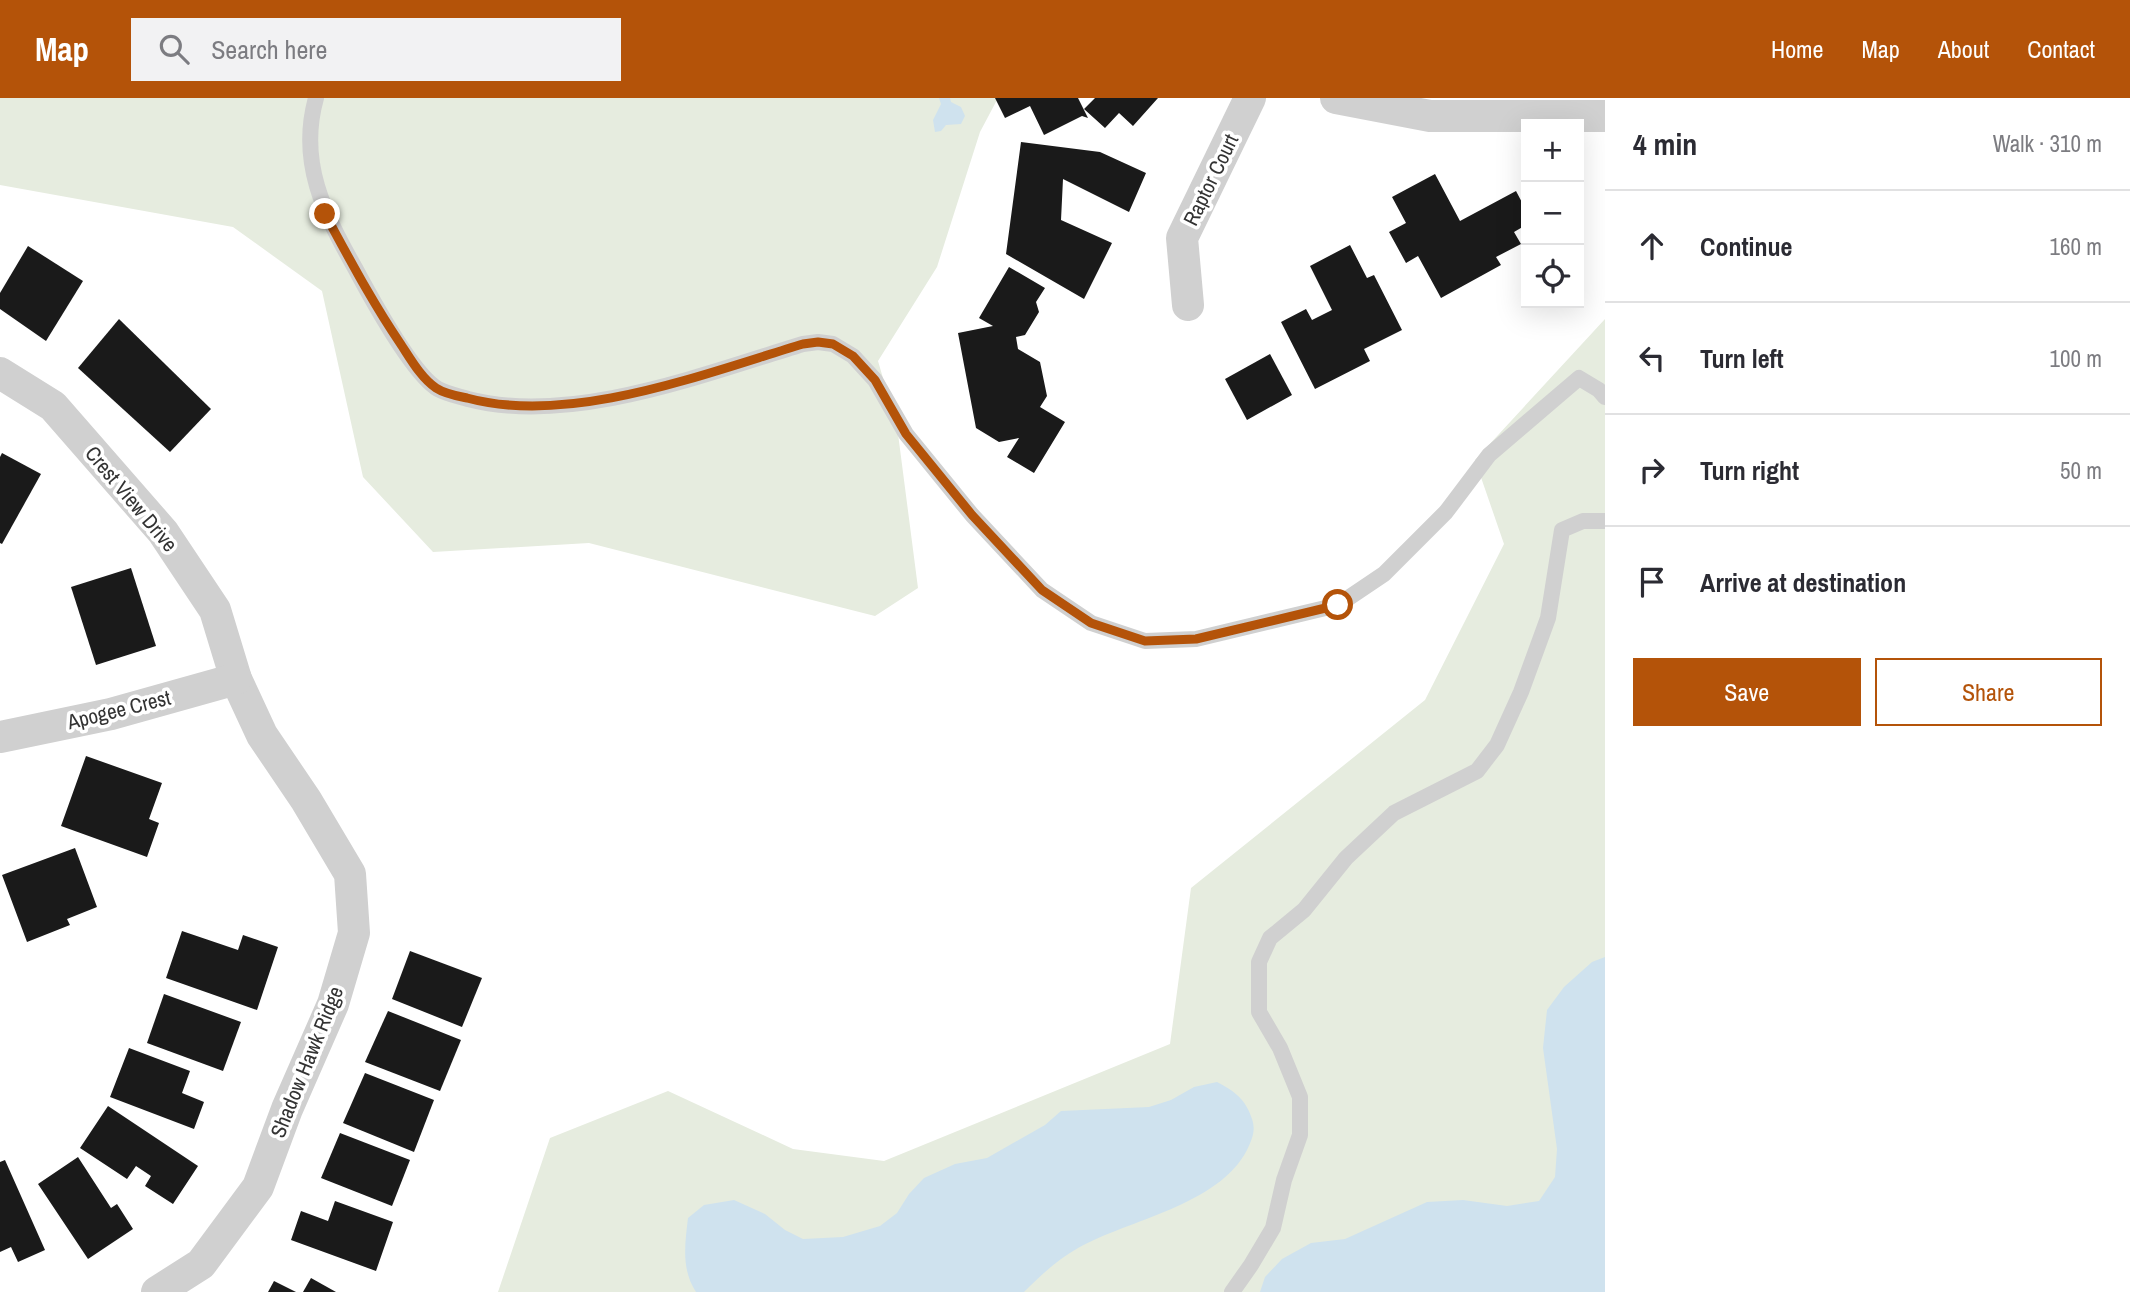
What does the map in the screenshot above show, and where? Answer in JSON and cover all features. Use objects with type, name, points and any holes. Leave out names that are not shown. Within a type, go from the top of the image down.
[{"type":"street","name":"Raptor Court","points":[[1188,305],[1182,238],[1250,98]]},
{"type":"street","points":[[1336,98],[1430,116],[1605,116]]},
{"type":"street","name":"Crest View Drive","points":[[0,373],[53,406],[163,532],[215,610],[236,679],[262,735],[306,800]]},
{"type":"street","name":"Apogee Crest","points":[[0,737],[111,714],[236,679]]},
{"type":"street","name":"Shadow Hawk Ridge","points":[[157,1292],[201,1264],[258,1187],[287,1109],[334,1004],[354,933],[350,874],[306,800]]},
{"type":"lane","points":[[316,98],[312,114],[311,154],[325,214],[378,310],[409,356],[438,389],[483,403],[524,407],[577,405],[641,391],[803,344],[833,344],[853,356],[875,380],[906,434],[972,515],[1042,590],[1091,623],[1145,641],[1196,639],[1338,605],[1384,574],[1446,512],[1489,456],[1579,378],[1599,390],[1605,397]]},
{"type":"lane","points":[[1232,1292],[1273,1228],[1284,1180],[1300,1135],[1300,1097],[1280,1048],[1258,1012],[1259,962],[1270,938],[1304,909],[1346,858],[1394,813],[1477,771],[1497,745],[1521,692],[1548,618],[1562,530],[1583,521],[1605,520]]},
{"type":"shaded area","points":[[0,98],[998,98],[980,132],[937,267],[878,361],[897,426],[918,588],[875,616],[589,543],[433,552],[363,477],[322,291],[233,227],[0,185]]},
{"type":"shaded area","points":[[1605,319],[1605,1292],[498,1292],[550,1138],[668,1091],[793,1149],[884,1161],[1170,1044],[1191,888],[1425,700],[1504,544],[1475,460]]},
{"type":"water","points":[[939,98],[950,98],[951,102],[961,107],[965,116],[961,124],[946,125],[941,131],[935,132],[933,120],[941,104]]},
{"type":"water","points":[[1605,957],[1605,1292],[1260,1292],[1265,1277],[1282,1259],[1311,1243],[1345,1239],[1427,1202],[1463,1200],[1507,1206],[1539,1201],[1555,1177],[1557,1149],[1543,1048],[1547,1010],[1564,987],[1592,962]]},
{"type":"water","points":[[1217,1082],[1243,1101],[1253,1123],[1247,1150],[1234,1169],[1216,1185],[1194,1198],[1078,1248],[1050,1268],[1024,1292],[696,1292],[691,1283],[685,1256],[688,1218],[704,1205],[734,1200],[765,1214],[785,1230],[803,1239],[843,1237],[880,1226],[897,1213],[909,1194],[924,1178],[955,1164],[987,1158],[1045,1125],[1061,1111],[1149,1107],[1171,1100],[1194,1087]]},
{"type":"building","points":[[995,98],[1078,98],[1088,118],[1082,116],[1044,135],[1030,106],[1005,118]]},
{"type":"building","points":[[1095,98],[1158,98],[1133,126],[1119,113],[1105,128],[1084,109]]},
{"type":"building","points":[[1021,142],[1100,152],[1146,173],[1129,212],[1063,179],[1061,220],[1112,243],[1084,299],[1006,254]]},
{"type":"building","points":[[1435,174],[1460,221],[1516,191],[1521,200],[1521,228],[1514,232],[1521,244],[1496,257],[1501,265],[1441,298],[1418,256],[1406,263],[1389,232],[1406,223],[1392,197]]},
{"type":"building","points":[[1350,245],[1367,278],[1374,275],[1402,330],[1364,349],[1370,361],[1315,389],[1281,322],[1306,309],[1312,320],[1332,310],[1310,266]]},
{"type":"building","points":[[28,246],[83,281],[46,341],[0,309],[0,293]]},
{"type":"building","points":[[1009,267],[1045,288],[1036,302],[1039,312],[1025,335],[1016,337],[1018,349],[1040,362],[1047,396],[1040,407],[1065,422],[1034,473],[1007,457],[1019,438],[999,442],[976,428],[958,333],[993,326],[979,318]]},
{"type":"building","points":[[119,319],[211,409],[170,452],[78,368]]},
{"type":"building","points":[[1270,354],[1292,395],[1247,420],[1225,379]]},
{"type":"building","points":[[2,453],[41,474],[2,544],[0,457]]},
{"type":"building","points":[[131,568],[156,646],[96,665],[71,587]]},
{"type":"building","points":[[86,756],[162,783],[149,819],[159,823],[147,857],[61,826]]},
{"type":"building","points":[[75,848],[97,907],[67,919],[70,925],[27,942],[2,875]]},
{"type":"building","points":[[182,931],[238,950],[243,935],[278,947],[257,1010],[166,978]]},
{"type":"building","points":[[410,951],[482,978],[462,1027],[392,999]]},
{"type":"building","points":[[164,994],[241,1022],[223,1071],[147,1043]]},
{"type":"building","points":[[388,1011],[461,1040],[440,1091],[365,1062]]},
{"type":"building","points":[[129,1048],[190,1071],[182,1093],[204,1102],[194,1129],[110,1097]]},
{"type":"building","points":[[365,1073],[434,1100],[414,1152],[343,1123]]},
{"type":"building","points":[[108,1106],[198,1166],[173,1204],[145,1186],[151,1176],[136,1166],[127,1179],[80,1148]]},
{"type":"building","points":[[340,1133],[410,1160],[392,1206],[321,1178]]},
{"type":"building","points":[[78,1157],[111,1208],[117,1204],[133,1229],[88,1259],[38,1184]]},
{"type":"building","points":[[5,1160],[45,1250],[18,1262],[11,1247],[0,1252],[0,1162]]},
{"type":"building","points":[[335,1201],[393,1222],[376,1271],[291,1240],[301,1211],[328,1221]]},
{"type":"building","points":[[311,1278],[336,1292],[303,1292]]},
{"type":"building","points":[[274,1281],[296,1292],[268,1292]]},
{"type":"route","points":[[325,214],[378,310],[409,356],[428,380],[449,394],[483,403],[524,407],[577,405],[641,391],[803,344],[833,344],[853,356],[875,380],[906,434],[972,515],[1042,590],[1091,623],[1145,641],[1196,639],[1338,605]]}]
